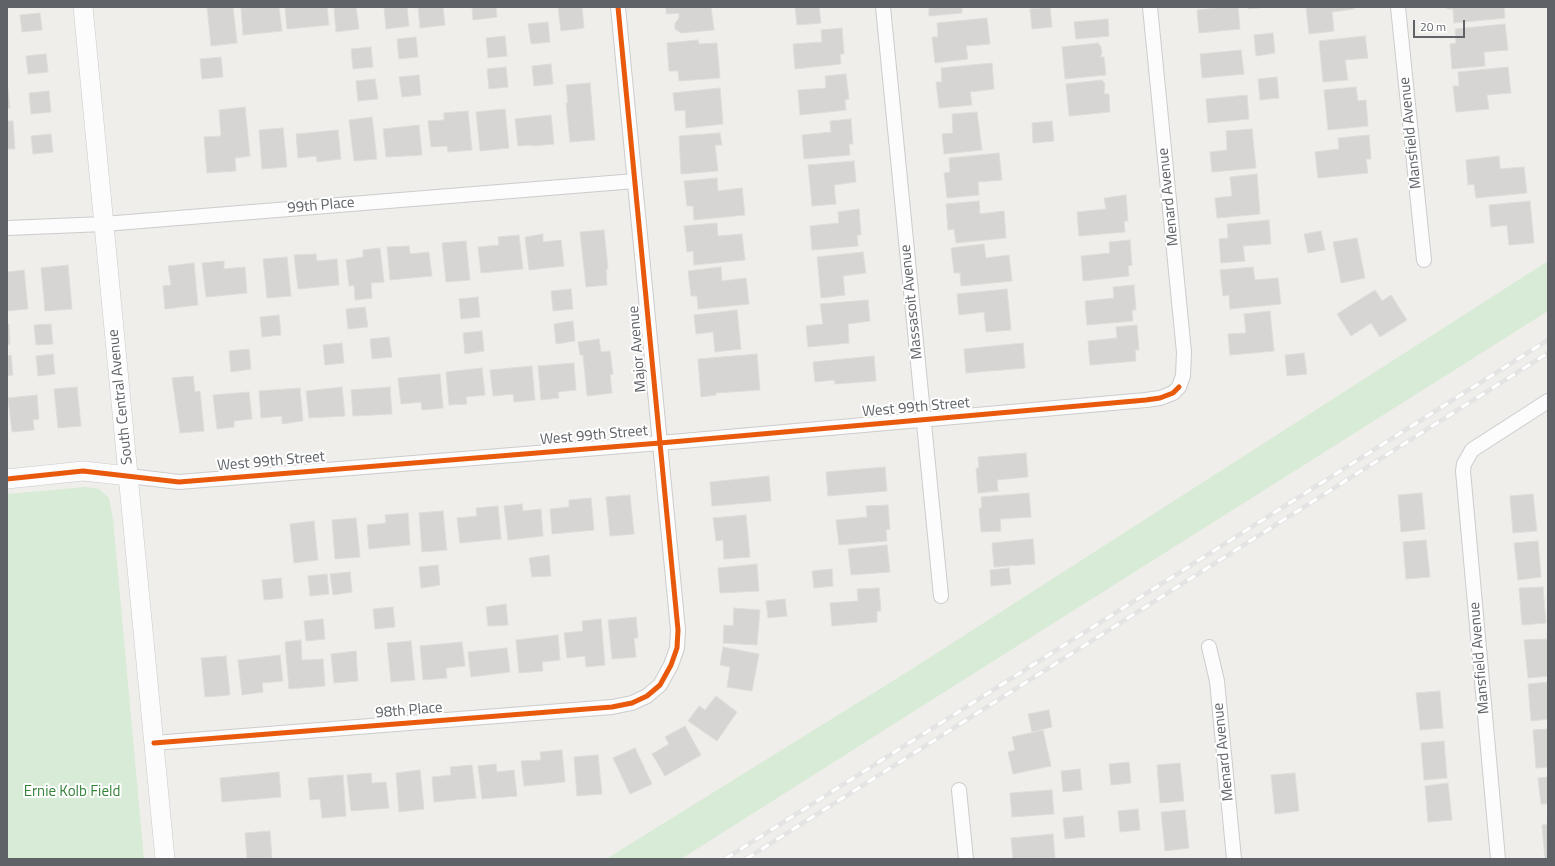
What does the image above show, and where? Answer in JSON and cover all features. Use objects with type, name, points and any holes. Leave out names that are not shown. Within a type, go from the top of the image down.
[{"type":"street","name":"South Central Avenue","points":[[84,7],[165,859]]},
{"type":"street","name":"Major Avenue","points":[[618,7],[678,630],[677,648],[671,665],[660,685]]},
{"type":"street","name":"Massasoit Avenue","points":[[883,7],[940,596]]},
{"type":"street","name":"Menard Avenue","points":[[1150,7],[1184,352],[1183,376],[1179,387]]},
{"type":"street","name":"Mansfield Avenue","points":[[1398,7],[1424,260]]},
{"type":"street","name":"99th Place","points":[[7,228],[104,224],[635,181]]},
{"type":"street","name":"West 99th Street","points":[[7,479],[83,471],[179,482],[660,443],[1146,400],[1160,398],[1173,393],[1179,387]]},
{"type":"street","name":"Mansfield Avenue","points":[[1498,859],[1464,471],[1467,457],[1472,450],[1548,401]]},
{"type":"street","name":"Menard Avenue","points":[[1209,647],[1217,681],[1234,859]]},
{"type":"street","name":"98th Place","points":[[154,744],[612,707],[632,703],[647,696],[660,685]]},
{"type":"street","points":[[959,790],[966,859]]},
{"type":"green space","points":[[1548,261],[1548,311],[681,859],[606,859],[904,674]]},
{"type":"green space","name":"Ernie Kolb Field","points":[[85,487],[99,489],[109,498],[113,519],[144,859],[7,859],[7,494]]},
{"type":"building","points":[[207,7],[233,7],[237,43],[211,46]]},
{"type":"building","points":[[279,7],[282,31],[243,35],[241,8]]},
{"type":"building","points":[[285,7],[327,7],[329,25],[287,29]]},
{"type":"building","points":[[334,7],[356,7],[359,29],[336,32]]},
{"type":"building","points":[[384,7],[407,7],[409,26],[386,29]]},
{"type":"building","points":[[418,7],[443,7],[445,25],[420,28]]},
{"type":"building","points":[[472,7],[496,7],[497,17],[473,20]]},
{"type":"building","points":[[558,7],[582,7],[584,28],[561,31]]},
{"type":"building","points":[[666,7],[711,7],[714,30],[681,33],[675,29],[675,23],[679,18],[679,13],[666,14]]},
{"type":"building","points":[[795,7],[819,7],[821,23],[797,25]]},
{"type":"building","points":[[929,7],[962,7],[962,13],[929,16]]},
{"type":"building","points":[[1050,7],[1052,27],[1032,29],[1030,9]]},
{"type":"building","points":[[1238,7],[1240,29],[1199,33],[1197,10]]},
{"type":"building","points":[[1248,7],[1268,7],[1248,9]]},
{"type":"building","points":[[1306,7],[1353,7],[1354,9],[1332,12],[1334,31],[1309,34]]},
{"type":"building","points":[[1447,7],[1504,7],[1505,18],[1454,23],[1453,9],[1447,9]]},
{"type":"building","points":[[40,13],[42,30],[22,32],[20,15]]},
{"type":"building","points":[[987,18],[990,44],[966,46],[968,59],[935,63],[932,37],[938,37],[937,23]]},
{"type":"building","points":[[1108,19],[1109,36],[1076,39],[1074,22]]},
{"type":"building","points":[[548,22],[550,42],[531,44],[528,24]]},
{"type":"building","points":[[1505,24],[1508,50],[1484,52],[1485,66],[1452,69],[1450,44],[1456,43],[1455,29]]},
{"type":"building","points":[[842,28],[844,54],[840,54],[841,64],[795,69],[793,44],[822,42],[821,30]]},
{"type":"building","points":[[1273,33],[1275,53],[1256,56],[1254,35]]},
{"type":"building","points":[[505,36],[507,56],[488,58],[486,38]]},
{"type":"building","points":[[1365,36],[1368,58],[1345,60],[1348,80],[1323,82],[1319,41]]},
{"type":"building","points":[[416,37],[418,57],[399,59],[397,39]]},
{"type":"building","points":[[698,40],[699,44],[717,43],[720,78],[679,81],[678,71],[669,71],[667,43]]},
{"type":"building","points":[[1098,43],[1101,47],[1102,53],[1100,57],[1104,57],[1106,75],[1065,79],[1062,47]]},
{"type":"building","points":[[371,47],[373,67],[353,69],[351,49]]},
{"type":"building","points":[[1241,50],[1244,74],[1202,78],[1200,54]]},
{"type":"building","points":[[46,54],[48,72],[28,74],[26,56]]},
{"type":"building","points":[[221,57],[223,77],[202,79],[200,59]]},
{"type":"building","points":[[992,63],[994,89],[970,92],[972,105],[939,108],[936,82],[942,82],[941,68]]},
{"type":"building","points":[[551,64],[553,84],[534,86],[532,66]]},
{"type":"building","points":[[506,67],[508,87],[489,89],[487,69]]},
{"type":"building","points":[[1508,67],[1511,93],[1487,95],[1489,109],[1456,112],[1453,86],[1459,86],[1458,72]]},
{"type":"building","points":[[846,74],[849,99],[845,100],[846,110],[800,115],[798,90],[826,88],[825,76]]},
{"type":"building","points":[[419,75],[421,95],[402,97],[399,77]]},
{"type":"building","points":[[1277,77],[1279,98],[1260,100],[1258,79]]},
{"type":"building","points":[[375,79],[378,99],[358,101],[356,81]]},
{"type":"building","points":[[7,80],[10,108],[7,108]]},
{"type":"building","points":[[1102,80],[1105,84],[1104,94],[1109,94],[1110,112],[1069,116],[1066,84]]},
{"type":"building","points":[[590,83],[595,140],[570,142],[566,103],[568,103],[566,85]]},
{"type":"building","points":[[1356,87],[1358,101],[1366,100],[1368,126],[1328,130],[1324,90]]},
{"type":"building","points":[[720,88],[723,124],[686,128],[685,110],[675,111],[673,93]]},
{"type":"building","points":[[49,91],[51,112],[31,114],[29,93]]},
{"type":"building","points":[[1247,95],[1249,119],[1208,123],[1206,99]]},
{"type":"building","points":[[245,107],[250,156],[235,158],[236,171],[207,173],[204,137],[221,136],[219,110]]},
{"type":"building","points":[[505,109],[509,148],[480,151],[476,112]]},
{"type":"building","points":[[468,111],[472,150],[448,152],[447,146],[431,147],[428,121],[444,120],[444,113]]},
{"type":"building","points":[[977,112],[982,150],[944,154],[942,134],[953,133],[952,114]]},
{"type":"building","points":[[551,115],[554,144],[518,146],[515,119]]},
{"type":"building","points":[[372,117],[377,159],[354,161],[349,120]]},
{"type":"building","points":[[851,119],[853,144],[849,144],[850,155],[804,159],[802,135],[831,132],[830,121]]},
{"type":"building","points":[[7,121],[13,121],[15,149],[7,149]]},
{"type":"building","points":[[1052,121],[1054,141],[1033,143],[1032,123]]},
{"type":"building","points":[[419,125],[422,155],[386,157],[383,129]]},
{"type":"building","points":[[283,128],[287,167],[262,169],[259,130]]},
{"type":"building","points":[[1252,129],[1256,168],[1212,172],[1210,152],[1227,150],[1226,131]]},
{"type":"building","points":[[338,130],[341,159],[317,162],[316,156],[298,158],[296,134]]},
{"type":"building","points":[[720,133],[722,145],[715,145],[718,171],[681,174],[679,136]]},
{"type":"building","points":[[51,134],[53,152],[33,154],[31,136]]},
{"type":"building","points":[[1369,135],[1371,159],[1366,159],[1368,173],[1318,178],[1315,152],[1339,149],[1338,138]]},
{"type":"building","points":[[999,153],[1002,180],[978,182],[979,195],[947,198],[944,173],[950,172],[949,158]]},
{"type":"building","points":[[1499,156],[1500,169],[1524,167],[1527,193],[1476,198],[1474,184],[1468,185],[1466,160]]},
{"type":"building","points":[[854,161],[856,182],[834,185],[836,204],[812,206],[808,165]]},
{"type":"building","points":[[1257,174],[1260,214],[1217,218],[1215,198],[1232,196],[1230,177]]},
{"type":"building","points":[[717,178],[718,191],[742,188],[745,215],[694,220],[693,206],[687,206],[684,181]]},
{"type":"building","points":[[1126,195],[1128,221],[1124,221],[1125,232],[1079,236],[1077,212],[1106,209],[1104,198]]},
{"type":"building","points":[[979,201],[980,214],[1004,211],[1006,238],[956,243],[954,229],[948,230],[946,204]]},
{"type":"building","points":[[1530,201],[1534,243],[1509,245],[1507,225],[1491,227],[1489,205]]},
{"type":"building","points":[[859,209],[861,235],[857,235],[858,246],[812,250],[810,226],[839,223],[838,212]]},
{"type":"building","points":[[1269,220],[1271,244],[1243,246],[1245,261],[1221,263],[1219,239],[1228,238],[1227,224]]},
{"type":"building","points":[[717,223],[718,236],[742,234],[745,260],[694,265],[693,251],[687,252],[684,226]]},
{"type":"building","points":[[604,230],[608,269],[606,269],[607,285],[586,287],[580,232]]},
{"type":"building","points":[[1321,231],[1325,250],[1308,253],[1304,234]]},
{"type":"building","points":[[543,234],[543,242],[561,240],[564,266],[529,270],[525,237]]},
{"type":"building","points":[[519,235],[523,269],[481,273],[478,247],[499,245],[498,237]]},
{"type":"building","points":[[1357,238],[1365,278],[1341,283],[1333,242]]},
{"type":"building","points":[[1130,240],[1132,265],[1128,266],[1129,276],[1083,281],[1081,256],[1110,253],[1109,242]]},
{"type":"building","points":[[466,241],[470,280],[446,282],[442,243]]},
{"type":"building","points":[[984,244],[986,258],[1009,255],[1012,281],[961,286],[960,273],[954,273],[951,248]]},
{"type":"building","points":[[409,246],[410,254],[429,252],[432,276],[390,280],[387,247]]},
{"type":"building","points":[[380,248],[384,282],[371,283],[372,298],[355,300],[354,285],[349,286],[346,260],[363,257],[363,250]]},
{"type":"building","points":[[863,252],[866,273],[843,276],[845,295],[821,298],[817,257]]},
{"type":"building","points":[[316,254],[317,261],[337,259],[339,285],[298,289],[294,255]]},
{"type":"building","points":[[287,257],[291,296],[267,298],[263,259]]},
{"type":"building","points":[[224,261],[224,269],[245,267],[247,293],[206,297],[202,263]]},
{"type":"building","points":[[194,263],[198,305],[165,309],[163,286],[171,285],[168,266]]},
{"type":"building","points":[[68,265],[72,309],[45,311],[41,268]]},
{"type":"building","points":[[721,267],[722,281],[746,278],[749,304],[698,309],[697,296],[691,296],[688,271]]},
{"type":"building","points":[[1253,267],[1255,280],[1278,278],[1281,304],[1230,309],[1229,295],[1223,296],[1220,270]]},
{"type":"building","points":[[24,270],[28,309],[7,311],[7,272]]},
{"type":"building","points":[[1134,285],[1136,310],[1132,310],[1133,321],[1087,325],[1085,301],[1114,298],[1113,287]]},
{"type":"building","points":[[571,289],[573,309],[553,311],[551,291]]},
{"type":"building","points":[[1007,289],[1011,330],[986,332],[984,312],[959,315],[957,294]]},
{"type":"building","points":[[1375,290],[1382,301],[1391,295],[1407,320],[1380,337],[1371,323],[1351,336],[1337,314]]},
{"type":"building","points":[[478,297],[480,317],[461,319],[459,299]]},
{"type":"building","points":[[868,300],[870,321],[848,324],[849,343],[808,347],[806,326],[823,324],[820,304]]},
{"type":"building","points":[[365,307],[368,327],[348,329],[346,309]]},
{"type":"building","points":[[737,310],[741,349],[715,352],[713,332],[696,334],[694,315]]},
{"type":"building","points":[[1270,311],[1274,351],[1230,355],[1228,334],[1246,333],[1244,314]]},
{"type":"building","points":[[279,315],[281,335],[262,337],[260,317]]},
{"type":"building","points":[[573,321],[575,341],[556,344],[554,324]]},
{"type":"building","points":[[7,324],[9,324],[10,344],[7,345]]},
{"type":"building","points":[[51,324],[53,344],[36,345],[34,325]]},
{"type":"building","points":[[1137,325],[1139,350],[1135,350],[1136,361],[1090,365],[1088,341],[1117,338],[1116,327]]},
{"type":"building","points":[[482,331],[484,351],[465,354],[463,333]]},
{"type":"building","points":[[389,337],[392,357],[372,359],[370,339]]},
{"type":"building","points":[[599,339],[601,352],[610,351],[613,374],[610,375],[612,393],[587,396],[583,355],[580,355],[578,342]]},
{"type":"building","points":[[342,343],[344,363],[325,365],[323,345]]},
{"type":"building","points":[[1023,343],[1025,368],[966,373],[964,349]]},
{"type":"building","points":[[249,349],[251,369],[231,372],[229,351]]},
{"type":"building","points":[[1304,353],[1307,374],[1287,376],[1285,355]]},
{"type":"building","points":[[53,354],[55,374],[38,376],[36,356]]},
{"type":"building","points":[[757,354],[760,390],[716,393],[716,395],[701,397],[698,359]]},
{"type":"building","points":[[11,355],[13,375],[7,376],[7,356]]},
{"type":"building","points":[[874,356],[876,381],[835,384],[834,380],[815,382],[813,362]]},
{"type":"building","points":[[574,363],[576,390],[558,392],[559,398],[541,400],[538,366]]},
{"type":"building","points":[[532,366],[535,400],[514,402],[513,394],[493,396],[490,370]]},
{"type":"building","points":[[482,368],[485,395],[466,397],[467,404],[449,405],[446,372]]},
{"type":"building","points":[[440,374],[443,408],[422,410],[421,402],[401,404],[398,378]]},
{"type":"building","points":[[193,376],[195,392],[200,391],[204,431],[180,433],[172,378]]},
{"type":"building","points":[[77,387],[81,426],[58,428],[54,389]]},
{"type":"building","points":[[342,387],[345,416],[309,418],[306,391]]},
{"type":"building","points":[[390,387],[392,414],[353,416],[351,390]]},
{"type":"building","points":[[300,388],[303,421],[282,424],[282,416],[261,418],[259,391]]},
{"type":"building","points":[[249,392],[252,419],[234,421],[234,427],[217,429],[213,395]]},
{"type":"building","points":[[37,395],[39,419],[33,420],[34,430],[12,432],[8,398]]},
{"type":"building","points":[[1026,453],[1028,477],[997,480],[998,491],[978,493],[976,468],[979,468],[978,457]]},
{"type":"building","points":[[885,467],[887,491],[828,496],[826,472]]},
{"type":"building","points":[[769,476],[771,501],[712,506],[710,482]]},
{"type":"building","points":[[1029,493],[1031,517],[1000,519],[1001,531],[981,532],[979,508],[982,508],[981,497]]},
{"type":"building","points":[[1422,493],[1425,529],[1401,532],[1398,495]]},
{"type":"building","points":[[1533,494],[1537,531],[1513,533],[1510,496]]},
{"type":"building","points":[[630,495],[634,534],[610,536],[606,497]]},
{"type":"building","points":[[591,498],[594,530],[552,534],[550,509],[569,507],[569,500]]},
{"type":"building","points":[[522,504],[523,511],[541,509],[543,536],[508,540],[504,506]]},
{"type":"building","points":[[888,505],[890,529],[886,530],[887,541],[839,545],[836,520],[867,517],[866,506]]},
{"type":"building","points":[[498,506],[501,539],[460,543],[457,518],[477,516],[476,508]]},
{"type":"building","points":[[443,511],[447,550],[422,552],[419,513]]},
{"type":"building","points":[[408,513],[410,545],[369,549],[367,525],[386,523],[385,515]]},
{"type":"building","points":[[746,515],[750,557],[724,559],[723,540],[716,541],[713,518]]},
{"type":"building","points":[[356,518],[360,557],[335,559],[332,520]]},
{"type":"building","points":[[314,521],[318,560],[294,563],[290,524]]},
{"type":"building","points":[[1033,539],[1035,564],[994,567],[992,543]]},
{"type":"building","points":[[1426,540],[1430,577],[1406,579],[1403,542]]},
{"type":"building","points":[[1538,541],[1541,577],[1518,580],[1514,543]]},
{"type":"building","points":[[887,545],[890,572],[851,575],[848,549]]},
{"type":"building","points":[[549,555],[551,576],[532,577],[529,558]]},
{"type":"building","points":[[757,564],[759,591],[720,593],[718,568]]},
{"type":"building","points":[[438,565],[440,585],[421,588],[419,567]]},
{"type":"building","points":[[1009,568],[1011,584],[991,586],[990,570]]},
{"type":"building","points":[[832,569],[833,586],[814,588],[812,571]]},
{"type":"building","points":[[350,572],[352,592],[333,595],[330,574]]},
{"type":"building","points":[[327,574],[329,594],[310,596],[308,576]]},
{"type":"building","points":[[281,578],[283,598],[264,600],[262,580]]},
{"type":"building","points":[[1543,587],[1546,623],[1522,625],[1519,588]]},
{"type":"building","points":[[879,588],[881,611],[877,611],[877,622],[832,626],[830,603],[858,601],[857,589]]},
{"type":"building","points":[[785,599],[787,616],[768,618],[766,601]]},
{"type":"building","points":[[506,604],[508,625],[488,626],[486,607]]},
{"type":"building","points":[[393,607],[395,627],[375,629],[373,609]]},
{"type":"building","points":[[734,608],[760,610],[757,645],[723,643],[724,625],[733,626]]},
{"type":"building","points":[[636,617],[638,638],[634,638],[636,657],[612,659],[608,620]]},
{"type":"building","points":[[323,619],[325,639],[306,641],[304,621]]},
{"type":"building","points":[[601,619],[605,665],[586,667],[585,656],[567,658],[564,633],[583,631],[582,621]]},
{"type":"building","points":[[558,635],[560,660],[542,662],[543,671],[519,673],[516,640]]},
{"type":"building","points":[[1548,639],[1548,676],[1528,678],[1524,640]]},
{"type":"building","points":[[301,640],[302,660],[323,659],[325,686],[289,689],[285,642]]},
{"type":"building","points":[[411,641],[415,680],[391,682],[387,643]]},
{"type":"building","points":[[462,642],[465,666],[446,668],[447,678],[423,680],[420,646]]},
{"type":"building","points":[[723,647],[759,654],[752,691],[727,687],[730,667],[720,665]]},
{"type":"building","points":[[507,648],[510,672],[471,677],[468,652]]},
{"type":"building","points":[[356,651],[358,681],[334,683],[331,654]]},
{"type":"building","points":[[280,655],[283,681],[262,683],[263,692],[242,695],[238,660]]},
{"type":"building","points":[[226,656],[230,695],[205,697],[201,658]]},
{"type":"building","points":[[1548,682],[1548,719],[1531,721],[1528,684]]},
{"type":"building","points":[[1440,691],[1443,728],[1420,730],[1416,693]]},
{"type":"building","points":[[716,696],[737,712],[717,741],[688,721],[699,706],[705,710]]},
{"type":"building","points":[[1049,710],[1052,727],[1032,732],[1028,714]]},
{"type":"building","points":[[685,726],[701,755],[665,776],[652,754],[669,744],[665,737]]},
{"type":"building","points":[[1548,729],[1548,767],[1536,768],[1533,730]]},
{"type":"building","points":[[1043,730],[1051,766],[1013,774],[1008,752],[1015,750],[1012,737]]},
{"type":"building","points":[[1444,741],[1447,778],[1424,780],[1421,743]]},
{"type":"building","points":[[635,748],[652,784],[630,794],[613,758]]},
{"type":"building","points":[[562,750],[565,782],[524,786],[521,761],[541,760],[540,752]]},
{"type":"building","points":[[598,755],[602,794],[577,796],[574,757]]},
{"type":"building","points":[[1129,762],[1131,783],[1111,785],[1109,764]]},
{"type":"building","points":[[1180,763],[1184,801],[1160,803],[1157,765]]},
{"type":"building","points":[[496,764],[497,772],[514,770],[517,796],[482,799],[478,766]]},
{"type":"building","points":[[472,765],[476,798],[434,802],[432,777],[451,775],[450,767]]},
{"type":"building","points":[[1080,769],[1082,790],[1063,792],[1061,771]]},
{"type":"building","points":[[420,770],[424,809],[399,812],[396,773]]},
{"type":"building","points":[[279,772],[281,797],[222,802],[220,778]]},
{"type":"building","points":[[371,773],[372,783],[386,782],[389,808],[351,811],[347,775]]},
{"type":"building","points":[[1295,773],[1299,811],[1275,814],[1271,775]]},
{"type":"building","points":[[343,775],[346,816],[322,818],[320,799],[310,800],[308,778]]},
{"type":"building","points":[[1548,777],[1548,804],[1541,804],[1538,778]]},
{"type":"building","points":[[1448,783],[1452,820],[1428,822],[1425,786]]},
{"type":"building","points":[[1052,790],[1054,814],[1012,817],[1010,793]]},
{"type":"building","points":[[1138,809],[1140,830],[1120,832],[1118,811]]},
{"type":"building","points":[[1185,810],[1189,848],[1165,851],[1161,812]]},
{"type":"building","points":[[1083,816],[1085,837],[1065,839],[1063,818]]},
{"type":"building","points":[[1548,824],[1548,859],[1545,859],[1542,825]]},
{"type":"building","points":[[270,831],[272,859],[247,859],[245,833]]},
{"type":"building","points":[[1053,834],[1055,858],[1013,859],[1011,838]]},
{"type":"railway","points":[[725,859],[1548,340]]},
{"type":"railway","points":[[746,859],[1548,353]]},
{"type":"cycle path","points":[[154,743],[612,707],[632,703],[647,696],[660,685],[671,665],[677,648],[678,630],[618,7]]},
{"type":"cycle path","points":[[7,479],[83,471],[179,482],[660,443],[1146,400],[1160,398],[1173,393],[1179,387]]}]
